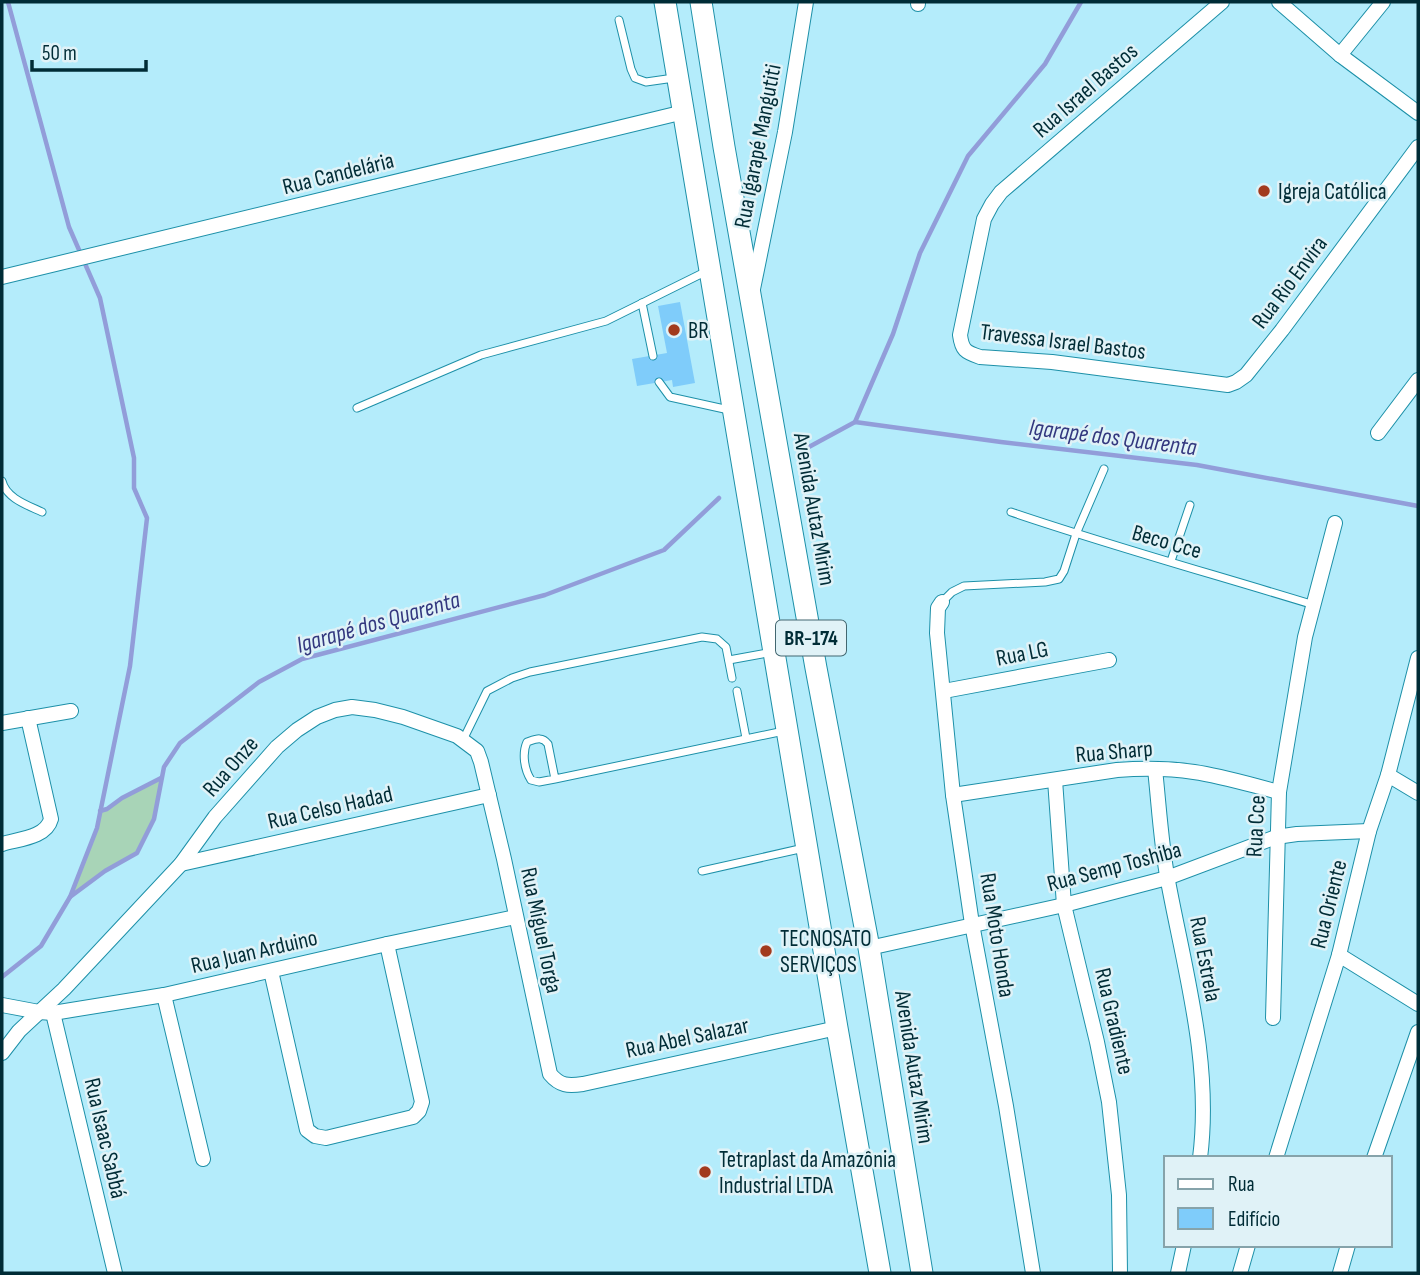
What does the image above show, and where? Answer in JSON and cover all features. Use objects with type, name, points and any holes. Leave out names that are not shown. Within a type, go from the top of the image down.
[{"type":"main road","name":"BR-174","points":[[665,2],[880,1273]]},
{"type":"main road","name":"Avenida Autaz Mirim","points":[[701,2],[816,668],[869,948],[922,1273]]},
{"type":"main road","points":[[779,674],[816,668]]},
{"type":"street","name":"Rua Igarapé Mangutiti","points":[[751,298],[785,132],[806,2]]},
{"type":"street","name":"Rua Israel Bastos","points":[[984,219],[1001,192],[1222,2]]},
{"type":"street","points":[[1279,2],[1340,55],[1418,113]]},
{"type":"street","points":[[1340,55],[1383,2]]},
{"type":"street","name":"Rua Candelária","points":[[2,277],[684,112]]},
{"type":"street","name":"Rua Rio Envira","points":[[1246,375],[1418,147]]},
{"type":"street","name":"Travessa Israel Bastos","points":[[984,219],[960,335],[961,345],[970,354],[1228,384],[1246,375]]},
{"type":"street","points":[[1378,433],[1418,380]]},
{"type":"street","name":"Rua Cce","points":[[1273,1018],[1279,792],[1305,637],[1335,523]]},
{"type":"street","name":"Rua Moto Honda","points":[[942,602],[938,608],[937,633],[953,795],[972,924],[1006,1106],[1033,1273]]},
{"type":"street","name":"Rua Oriente","points":[[1277,1156],[1339,955],[1369,831],[1388,775],[1418,659]]},
{"type":"street","name":"Rua LG","points":[[944,691],[1109,660]]},
{"type":"street","name":"Rua Onze","points":[[2,1053],[19,1031],[46,1013],[181,864],[215,817],[277,747],[317,716],[352,707],[376,710],[402,716],[463,740]]},
{"type":"street","points":[[2,723],[71,711]]},
{"type":"street","points":[[2,844],[44,832],[51,819],[28,718]]},
{"type":"street","points":[[463,740],[477,751],[489,795]]},
{"type":"street","name":"Rua Sharp","points":[[953,795],[1117,770],[1155,769],[1197,772],[1279,792]]},
{"type":"street","name":"Rua Estrela","points":[[1155,769],[1167,878],[1198,1039],[1203,1104],[1200,1156]]},
{"type":"street","points":[[1388,775],[1418,793]]},
{"type":"street","name":"Rua Gradiente","points":[[1055,780],[1064,905],[1109,1102],[1119,1195],[1119,1273]]},
{"type":"street","name":"Rua Celso Hadad","points":[[181,864],[489,795]]},
{"type":"street","name":"Rua Miguel Torga","points":[[489,795],[550,1074]]},
{"type":"street","name":"Rua Semp Toshiba","points":[[869,948],[1064,905],[1167,878],[1276,837],[1369,831]]},
{"type":"street","name":"Rua Juan Arduino","points":[[2,1005],[46,1013],[164,995],[515,917]]},
{"type":"street","points":[[271,971],[307,1130],[326,1138],[413,1116],[419,1111],[422,1102],[387,944]]},
{"type":"street","points":[[1339,955],[1418,1004]]},
{"type":"street","points":[[164,995],[203,1159]]},
{"type":"street","name":"Rua Isaac Sabbá","points":[[46,1013],[115,1273]]},
{"type":"street","name":"Rua Abel Salazar","points":[[550,1074],[556,1082],[574,1085],[837,1028]]},
{"type":"street","points":[[1375,1156],[1418,1032]]},
{"type":"street","points":[[1178,1273],[1184,1247]]},
{"type":"street","points":[[1240,1273],[1247,1247]]},
{"type":"street","points":[[1340,1273],[1347,1247]]},
{"type":"lane","points":[[619,20],[635,78],[646,82],[678,77]]},
{"type":"lane","points":[[357,408],[481,355],[606,321],[710,269]]},
{"type":"lane","points":[[642,303],[653,356]]},
{"type":"lane","points":[[659,382],[670,397],[734,411]]},
{"type":"lane","points":[[942,602],[952,592],[964,586],[1059,579],[1065,571],[1076,534],[1104,469]]},
{"type":"lane","points":[[2,481],[3,486],[16,500],[42,512]]},
{"type":"lane","points":[[1171,561],[1190,505]]},
{"type":"lane","name":"Beco Cce","points":[[1011,512],[1314,605]]},
{"type":"lane","points":[[463,740],[487,691],[512,678],[530,673],[702,637],[717,639],[726,647],[732,678]]},
{"type":"lane","points":[[729,660],[775,652]]},
{"type":"lane","points":[[737,691],[746,738]]},
{"type":"lane","points":[[555,779],[545,740],[540,738],[527,742],[524,749],[527,774],[531,780],[539,782],[555,779],[746,738],[788,730]]},
{"type":"lane","points":[[702,872],[807,847]]},
{"type":"green space","points":[[162,778],[154,819],[137,853],[105,871],[70,897],[97,828],[100,811]]},
{"type":"building","name":"BR","points":[[680,302],[695,383],[673,387],[672,380],[637,386],[632,359],[667,353],[658,306]]},
{"type":"waterway","points":[[8,2],[69,227],[100,298],[134,458],[134,488],[147,518],[130,666],[97,828],[70,897]]},
{"type":"waterway","points":[[855,422],[893,334],[920,253],[968,156],[1045,64],[1081,2]]},
{"type":"waterway","name":"Igarapé dos Quarenta","points":[[807,448],[855,422],[1197,465],[1418,506]]},
{"type":"waterway","name":"Igarapé dos Quarenta","points":[[2,977],[41,946],[70,897],[105,871],[137,853],[154,819],[164,767],[180,743],[259,682],[302,659],[545,595],[664,550],[719,498]]},
{"type":"waterway","points":[[100,811],[161,778]]},
{"type":"place","name":"Igreja Católica","points":[[1264,191]]},
{"type":"place","name":"BR","points":[[674,330]]},
{"type":"place","name":"TECNOSATO SERVIÇOS","points":[[766,951]]},
{"type":"place","name":"Tetraplast da Amazônia Industrial LTDA","points":[[705,1172]]}]
